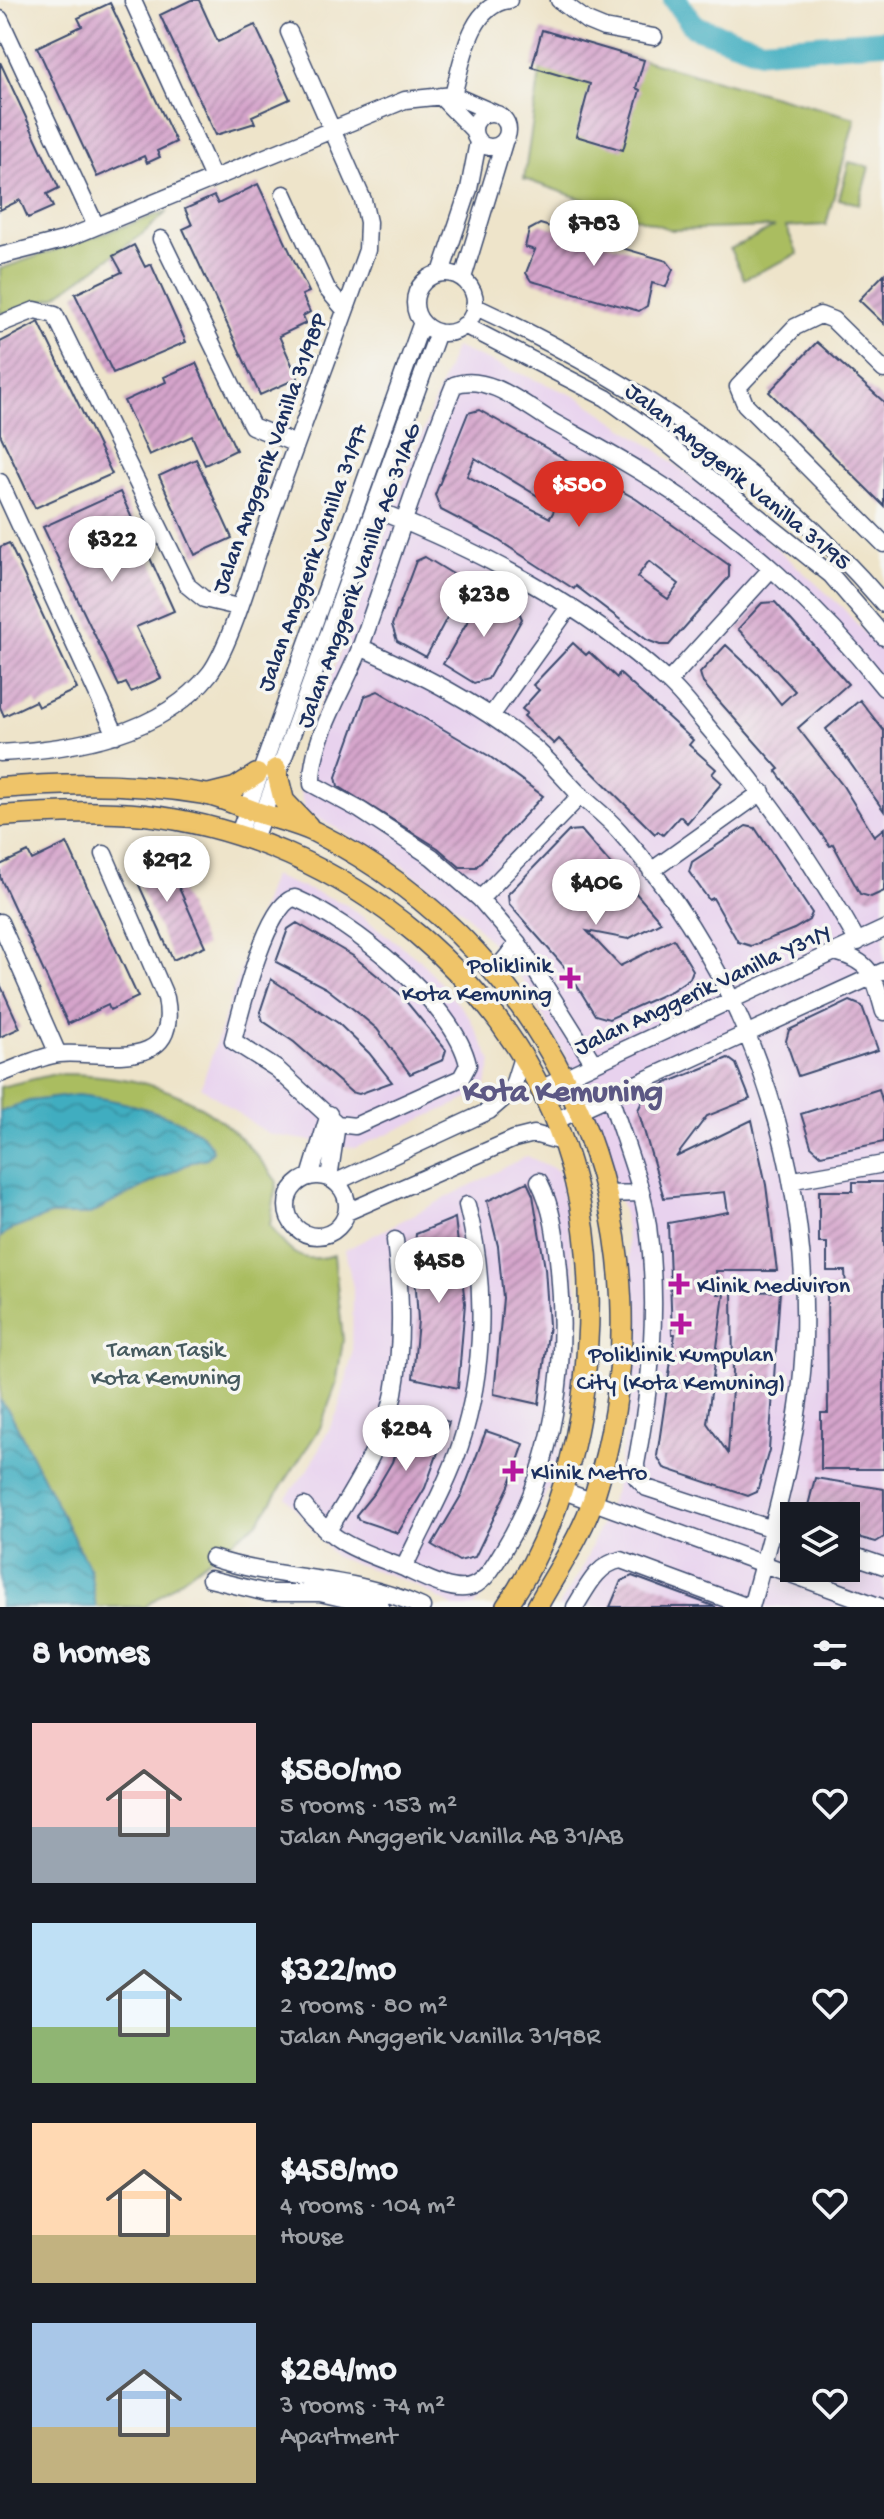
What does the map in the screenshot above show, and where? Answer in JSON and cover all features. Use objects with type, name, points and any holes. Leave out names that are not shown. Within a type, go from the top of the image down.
[{"type":"main road","points":[[207,795],[235,788],[267,771],[284,801],[313,830],[419,897],[496,970],[532,1017],[579,1110],[606,1194],[619,1289],[620,1349],[615,1409],[593,1501],[537,1607]]},
{"type":"main road","points":[[0,788],[63,783],[207,795],[313,830]]},
{"type":"main road","points":[[0,816],[98,811],[147,815],[245,839],[347,882],[381,905],[470,987],[502,1025],[540,1089],[562,1142],[585,1227],[590,1307],[585,1387],[561,1490],[544,1536],[506,1607]]},
{"type":"street","points":[[447,96],[472,31],[485,11],[509,0]]},
{"type":"street","points":[[559,0],[587,21],[604,28],[654,37]]},
{"type":"street","points":[[133,1],[213,178]]},
{"type":"street","points":[[0,19],[96,226]]},
{"type":"street","name":"Jalan Anggerik Vanilla 31/98P","points":[[0,753],[59,749],[116,735],[174,706],[210,672],[238,607],[367,250],[368,222],[353,175],[289,32]]},
{"type":"street","points":[[447,96],[476,136],[493,147],[505,139]]},
{"type":"street","points":[[0,256],[63,240],[405,100],[447,96],[494,113],[506,123],[505,139],[463,278]]},
{"type":"street","points":[[441,273],[463,278],[472,291],[474,306],[464,325],[456,330],[438,332],[422,322],[415,305],[419,287],[441,273],[469,189],[478,118],[494,113]]},
{"type":"street","points":[[284,194],[327,289],[345,310]]},
{"type":"street","points":[[161,239],[252,426],[258,432],[296,444]]},
{"type":"street","name":"Jalan Anggerik Vanilla 31/95","points":[[474,306],[562,347],[661,405],[752,473],[845,558],[884,604]]},
{"type":"street","points":[[0,324],[35,310],[55,315],[188,586],[204,599],[238,607]]},
{"type":"street","points":[[884,370],[833,320],[820,315],[795,327],[738,387],[739,395],[884,544]]},
{"type":"street","name":"Jalan Anggerik Vanilla 31/97","points":[[245,839],[422,322]]},
{"type":"street","name":"Jalan Anggerik Vanilla 31/95","points":[[464,325],[606,398],[649,429],[831,575],[884,637]]},
{"type":"street","name":"Jalan Anggerik Vanilla 31/97","points":[[267,771],[374,509],[438,332]]},
{"type":"street","name":"Jalan Anggerik Vanilla AG 31/AG","points":[[480,899],[432,857],[360,810],[312,784],[327,723],[360,647],[402,520],[454,385],[473,380],[503,392],[656,481],[771,569]]},
{"type":"street","points":[[0,482],[116,735]]},
{"type":"street","points":[[374,509],[488,557],[570,606],[668,682],[762,792],[815,866],[858,942]]},
{"type":"street","points":[[668,682],[771,569],[826,620],[884,688]]},
{"type":"street","points":[[491,716],[570,606]]},
{"type":"street","points":[[360,647],[427,677],[491,716],[534,747],[618,829],[651,871],[732,1000],[774,1108],[794,1180],[801,1243],[804,1342],[799,1406],[772,1528],[750,1607],[621,1560],[609,1562],[599,1571],[575,1607]]},
{"type":"street","points":[[651,871],[762,792]]},
{"type":"street","points":[[581,795],[480,899],[518,943],[594,1064]]},
{"type":"street","points":[[0,1074],[58,1054],[107,1057],[142,1053],[157,1042],[165,1028],[168,1012],[166,998],[104,854]]},
{"type":"street","points":[[333,1119],[355,1126],[461,1078],[468,1065],[465,1049],[437,1009],[351,927],[319,909],[288,899],[278,907],[254,968],[233,1041],[277,1069],[333,1119],[332,1180],[345,1195],[347,1212],[341,1226],[329,1235],[314,1237],[296,1228],[288,1214],[289,1195],[298,1182],[310,1177],[332,1180],[489,1111],[511,1092],[522,1057]]},
{"type":"street","points":[[0,922],[58,1054]]},
{"type":"street","name":"Jalan Anggerik Vanilla Y31/Y","points":[[540,1089],[884,929]]},
{"type":"street","points":[[496,970],[518,943]]},
{"type":"street","points":[[835,952],[862,961],[879,973],[884,1012]]},
{"type":"street","points":[[555,1121],[879,973]]},
{"type":"street","points":[[610,1096],[641,1193],[648,1226],[654,1343],[636,1464],[637,1478],[647,1488],[780,1531]]},
{"type":"street","points":[[310,1177],[333,1119]]},
{"type":"street","points":[[347,1212],[514,1139],[534,1134],[562,1142]]},
{"type":"street","points":[[794,1180],[884,1164]]},
{"type":"street","points":[[304,1506],[344,1546],[457,1588],[478,1584],[517,1528],[540,1469],[557,1395],[563,1321],[550,1204],[539,1181]]},
{"type":"street","points":[[606,1194],[641,1193]]},
{"type":"street","points":[[404,1568],[459,1448],[473,1398],[480,1325],[467,1205]]},
{"type":"street","points":[[327,1532],[372,1449],[393,1396],[400,1324],[395,1240]]},
{"type":"street","points":[[561,1490],[881,1607]]},
{"type":"street","points":[[212,1558],[283,1576],[325,1577],[373,1586],[422,1607]]},
{"type":"street","points":[[860,1558],[884,1566]]},
{"type":"street","points":[[210,1579],[267,1593],[320,1593],[381,1607]]},
{"type":"shaded area","points":[[455,347],[580,398],[658,451],[753,527],[842,607],[884,655],[884,1607],[558,1607],[581,1571],[614,1493],[632,1387],[633,1296],[624,1214],[599,1125],[568,1060],[521,978],[465,913],[400,864],[305,811],[295,772]]},
{"type":"shaded area","points":[[272,876],[344,903],[420,960],[468,1015],[492,1062],[484,1092],[355,1148],[268,1134],[201,1087]]},
{"type":"shaded area","points":[[527,1156],[559,1171],[580,1304],[577,1375],[556,1472],[523,1544],[474,1607],[454,1607],[407,1581],[335,1557],[286,1497],[310,1467],[338,1411],[352,1356],[353,1288],[345,1250]]},
{"type":"green space","points":[[546,33],[855,118],[826,225],[786,227],[798,254],[744,279],[730,249],[775,227],[672,230],[524,179]]},
{"type":"green space","points":[[849,162],[869,167],[859,204],[839,199]]},
{"type":"green space","points":[[168,211],[140,236],[55,297],[0,314],[0,269]]},
{"type":"green space","name":"Taman Tasik Kota Kemuning","points":[[55,1074],[123,1079],[153,1086],[181,1096],[208,1111],[255,1153],[277,1182],[270,1225],[283,1243],[304,1257],[334,1255],[343,1340],[336,1385],[320,1428],[259,1521],[145,1607],[0,1607],[0,1087]]},
{"type":"water","points":[[77,1095],[131,1105],[174,1119],[192,1128],[213,1151],[207,1158],[194,1161],[88,1215],[50,1215],[8,1231],[0,1238],[0,1112],[29,1101]]},
{"type":"water","points":[[0,1400],[11,1414],[90,1570],[96,1607],[0,1607]]},
{"type":"building","points":[[191,0],[199,0],[218,42],[255,25],[290,99],[252,116],[255,123],[216,135],[160,15]]},
{"type":"building","points":[[110,3],[176,142],[157,151],[160,157],[147,163],[144,156],[97,177],[37,47],[82,26],[78,18]]},
{"type":"building","points":[[542,30],[644,60],[636,88],[640,90],[623,150],[576,136],[590,84],[532,67]]},
{"type":"building","points":[[0,62],[59,188],[47,194],[53,207],[28,218],[20,200],[0,210]]},
{"type":"building","points":[[258,184],[309,292],[302,295],[310,312],[303,316],[306,323],[279,336],[298,378],[260,395],[183,229],[192,225],[185,209],[214,196],[218,204]]},
{"type":"building","points":[[540,224],[667,261],[673,269],[666,287],[652,283],[647,306],[639,311],[531,281],[526,273],[535,250],[525,247],[529,230]]},
{"type":"building","points":[[134,245],[145,267],[151,264],[186,342],[113,373],[75,294],[122,272],[113,256]]},
{"type":"building","points":[[884,274],[884,324],[859,300]]},
{"type":"building","points":[[39,322],[112,474],[35,508],[0,434],[0,342]]},
{"type":"building","points":[[817,342],[884,402],[884,506],[769,392]]},
{"type":"building","points":[[196,363],[236,450],[205,465],[192,436],[149,455],[124,401],[166,382],[164,377]]},
{"type":"building","points":[[479,410],[636,499],[729,565],[729,577],[669,645],[647,640],[576,586],[574,589],[495,538],[441,510],[435,495],[468,413]],"holes":[[[475,458],[556,507],[550,518],[467,476]],[[649,561],[679,584],[668,599],[637,577]]]},
{"type":"building","points":[[196,459],[232,538],[195,555],[159,476]]},
{"type":"building","points":[[120,492],[174,611],[136,627],[161,678],[131,692],[126,683],[119,686],[43,527]]},
{"type":"building","points":[[9,543],[77,689],[38,707],[35,701],[4,716],[0,707],[0,547]]},
{"type":"building","points":[[425,557],[466,582],[426,657],[397,641],[392,625],[416,561]]},
{"type":"building","points":[[485,591],[519,612],[522,619],[488,679],[474,683],[443,664]]},
{"type":"building","points":[[775,602],[848,684],[798,728],[843,786],[874,836],[884,828],[884,891],[871,897],[860,894],[833,844],[830,846],[776,771],[779,769],[703,683],[700,673],[726,645],[758,675],[781,704],[795,691],[738,629],[762,603]]},
{"type":"building","points":[[573,643],[586,655],[589,652],[617,678],[619,673],[693,740],[689,745],[716,769],[712,774],[722,783],[687,823],[680,816],[663,835],[658,831],[655,834],[559,739],[554,744],[524,716],[527,713],[522,709],[539,690],[533,685]]},
{"type":"building","points":[[378,691],[489,756],[543,796],[476,867],[460,867],[438,848],[338,786],[336,777],[365,696]]},
{"type":"building","points":[[860,700],[884,731],[884,811],[826,729]]},
{"type":"building","points":[[746,826],[755,828],[812,913],[809,920],[794,929],[751,946],[738,942],[713,898],[709,900],[689,872],[692,862]]},
{"type":"building","points":[[581,830],[661,922],[628,939],[587,931],[620,966],[674,939],[693,970],[690,978],[671,991],[609,1019],[595,1015],[568,971],[509,904],[508,894],[569,831]]},
{"type":"building","points":[[67,843],[138,997],[110,1010],[108,1005],[68,1024],[0,877],[0,865],[28,852],[32,860]]},
{"type":"building","points":[[161,848],[205,946],[173,960],[129,863]]},
{"type":"building","points":[[297,923],[353,956],[400,994],[446,1050],[443,1060],[410,1074],[377,1029],[357,1012],[326,988],[276,962],[288,929]]},
{"type":"building","points":[[271,979],[338,1023],[369,1053],[392,1082],[359,1094],[351,1092],[294,1042],[263,1021],[260,1012]]},
{"type":"building","points":[[0,984],[20,1028],[0,1037]]},
{"type":"building","points":[[850,1001],[862,1006],[878,1050],[798,1076],[786,1041],[789,1030]]},
{"type":"building","points":[[728,1058],[736,1064],[750,1099],[707,1116],[676,1157],[752,1120],[766,1185],[777,1271],[716,1271],[717,1294],[724,1294],[707,1423],[728,1453],[733,1372],[732,1293],[780,1291],[769,1450],[757,1492],[748,1496],[664,1468],[657,1456],[675,1334],[672,1334],[668,1223],[728,1212],[725,1192],[664,1198],[638,1110],[647,1091]]},
{"type":"building","points":[[879,1089],[884,1108],[884,1142],[821,1155],[811,1146],[801,1114]]},
{"type":"building","points":[[527,1182],[533,1195],[545,1268],[549,1325],[539,1404],[494,1394],[503,1298],[498,1246],[487,1201]]},
{"type":"building","points":[[853,1182],[884,1182],[884,1469],[821,1469],[821,1413],[828,1413],[827,1288],[846,1287],[845,1271],[827,1271],[827,1243],[819,1243],[819,1191],[853,1191]]},
{"type":"building","points":[[455,1218],[465,1303],[458,1388],[413,1378],[418,1320],[414,1257],[416,1234]]},
{"type":"building","points":[[410,1408],[449,1422],[425,1488],[398,1533],[359,1520],[356,1515],[374,1493],[392,1462]]},
{"type":"building","points":[[486,1431],[524,1444],[509,1486],[475,1557],[459,1561],[432,1545],[462,1494]]},
{"type":"building","points":[[815,1478],[884,1489],[884,1537],[876,1542],[860,1538],[860,1502],[809,1502]]},
{"type":"building","points":[[632,1576],[716,1607],[610,1607],[621,1581]]},
{"type":"waterway","points":[[675,0],[695,27],[761,50],[884,41]]},
{"type":"place","name":"Poliklinik Kota Kemuning","points":[[570,978]]},
{"type":"place","name":"Klinik Mediviron","points":[[679,1284]]},
{"type":"place","name":"Poliklinik Kumpulan City (Kota Kemuning)","points":[[681,1324]]},
{"type":"place","name":"Klinik Metro","points":[[513,1471]]},
{"type":"district","name":"Kota Kemuning","points":[[563,1089]]}]
